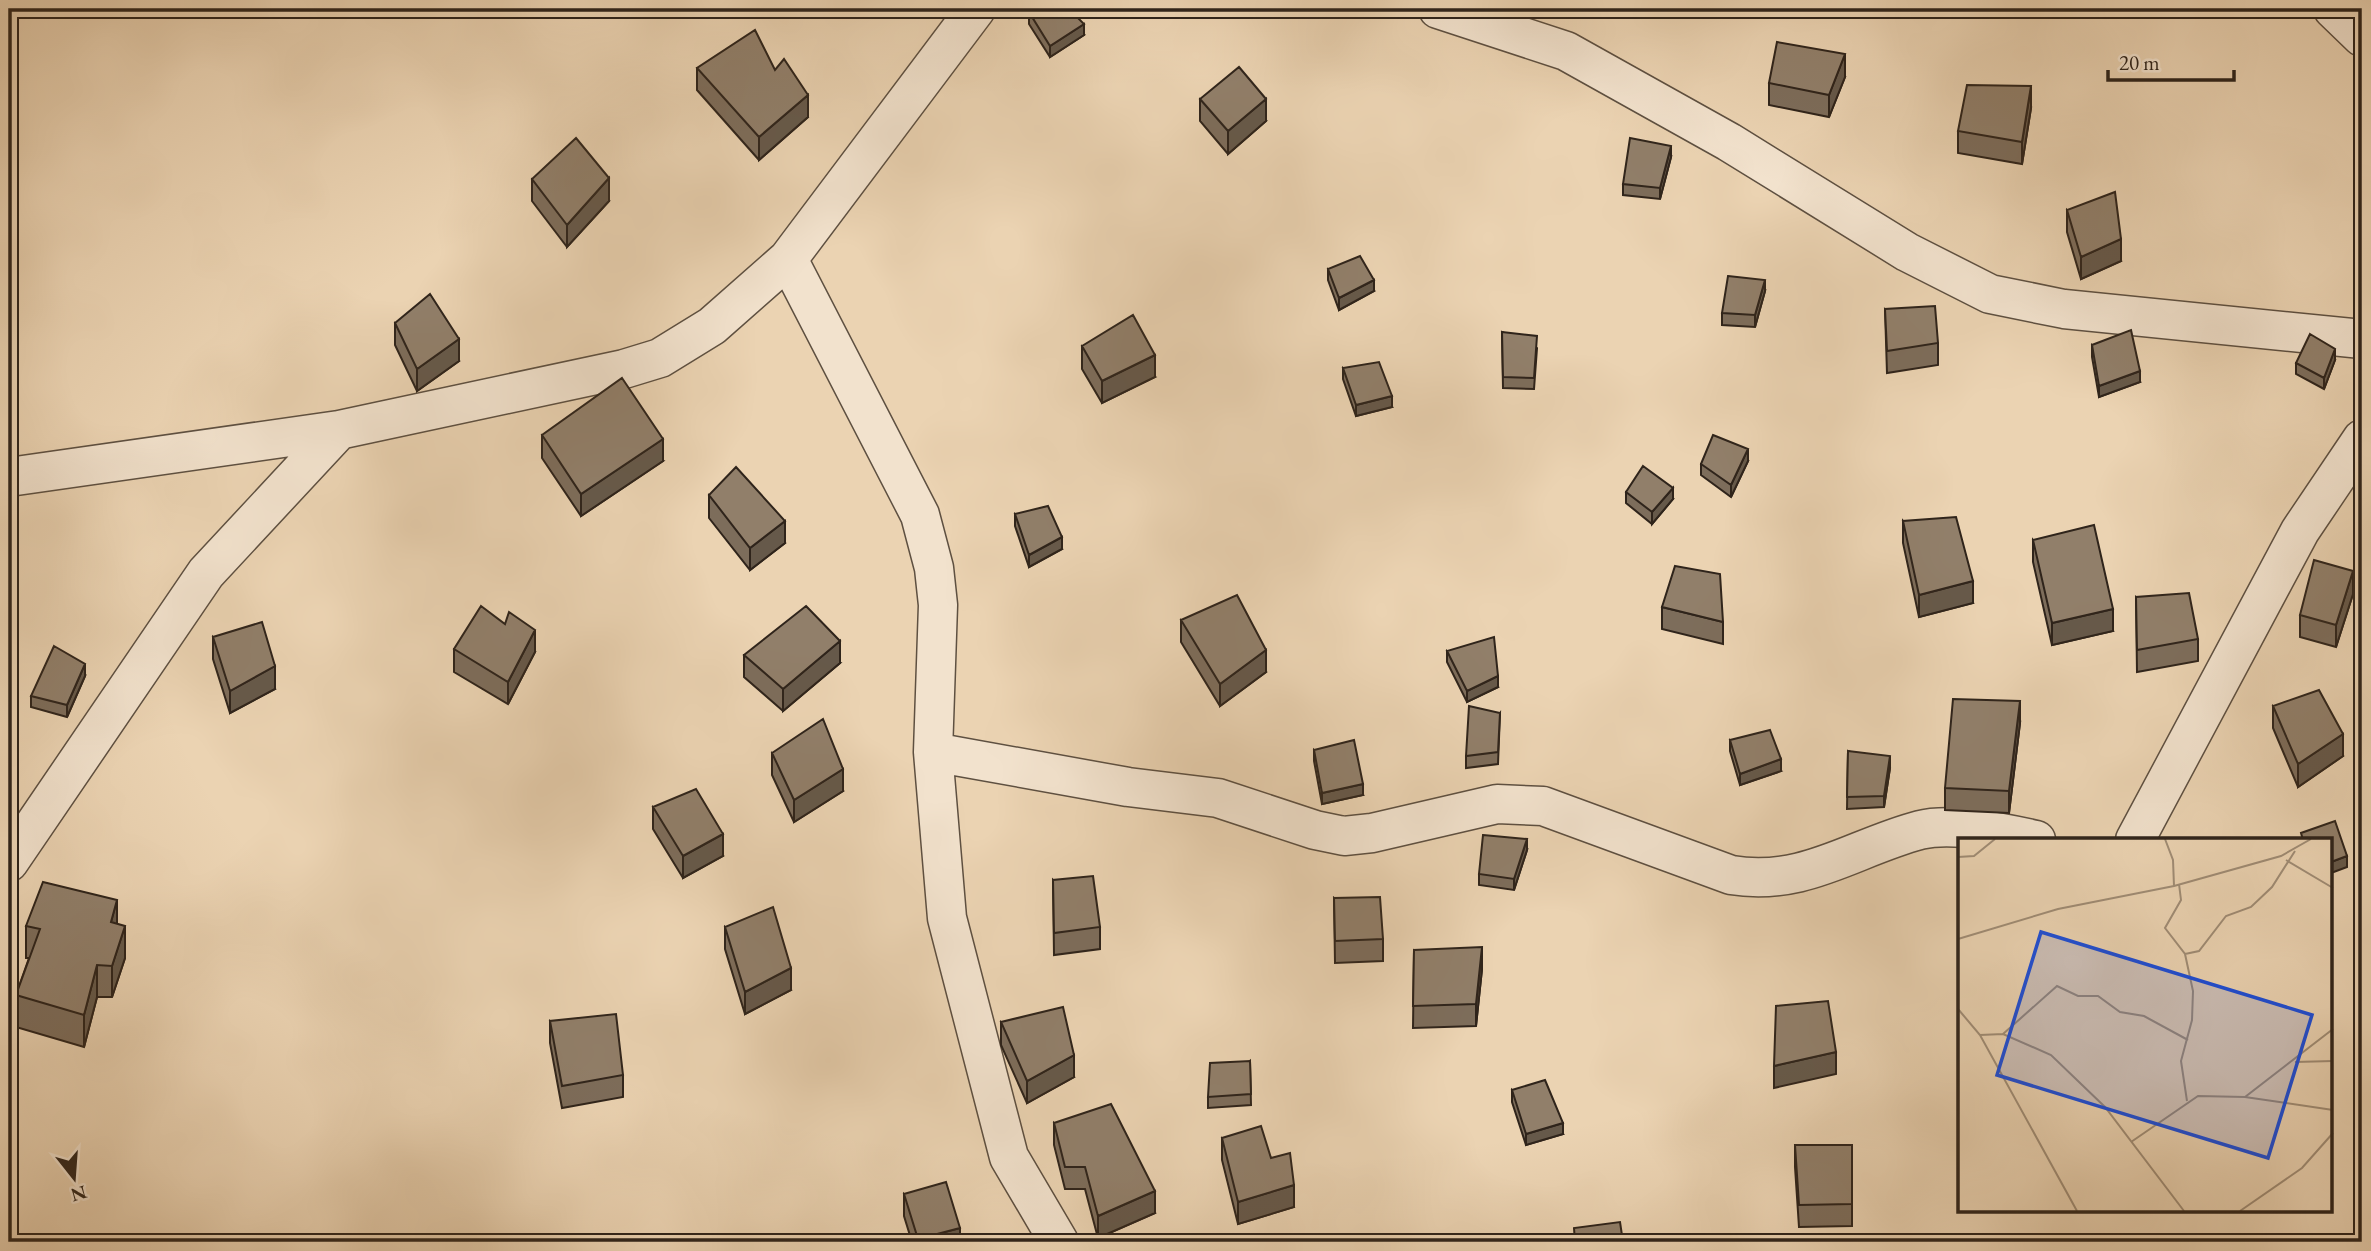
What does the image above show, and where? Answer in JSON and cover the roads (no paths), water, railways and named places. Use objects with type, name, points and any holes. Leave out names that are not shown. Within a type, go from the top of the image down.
[{"type":"street","points":[[9,477],[340,430],[624,369],[660,358],[712,326],[788,259],[976,9]]},
{"type":"street","points":[[1438,9],[1566,51],[1729,142],[1907,252],[1990,294],[2064,309],[2362,339]]},
{"type":"street","points":[[2333,9],[2362,37]]},
{"type":"street","points":[[788,259],[920,515],[934,568],[938,605],[933,752],[950,932],[1009,1157],[1059,1242]]},
{"type":"street","points":[[14,846],[206,573],[340,430]]},
{"type":"street","points":[[2136,838],[2300,531],[2362,439]]},
{"type":"street","points":[[933,752],[1128,788],[1217,798],[1315,830],[1344,835],[1372,834],[1497,804],[1543,806],[1731,875],[1761,880],[1799,874],[1923,829],[1990,829],[2028,838]]}]
